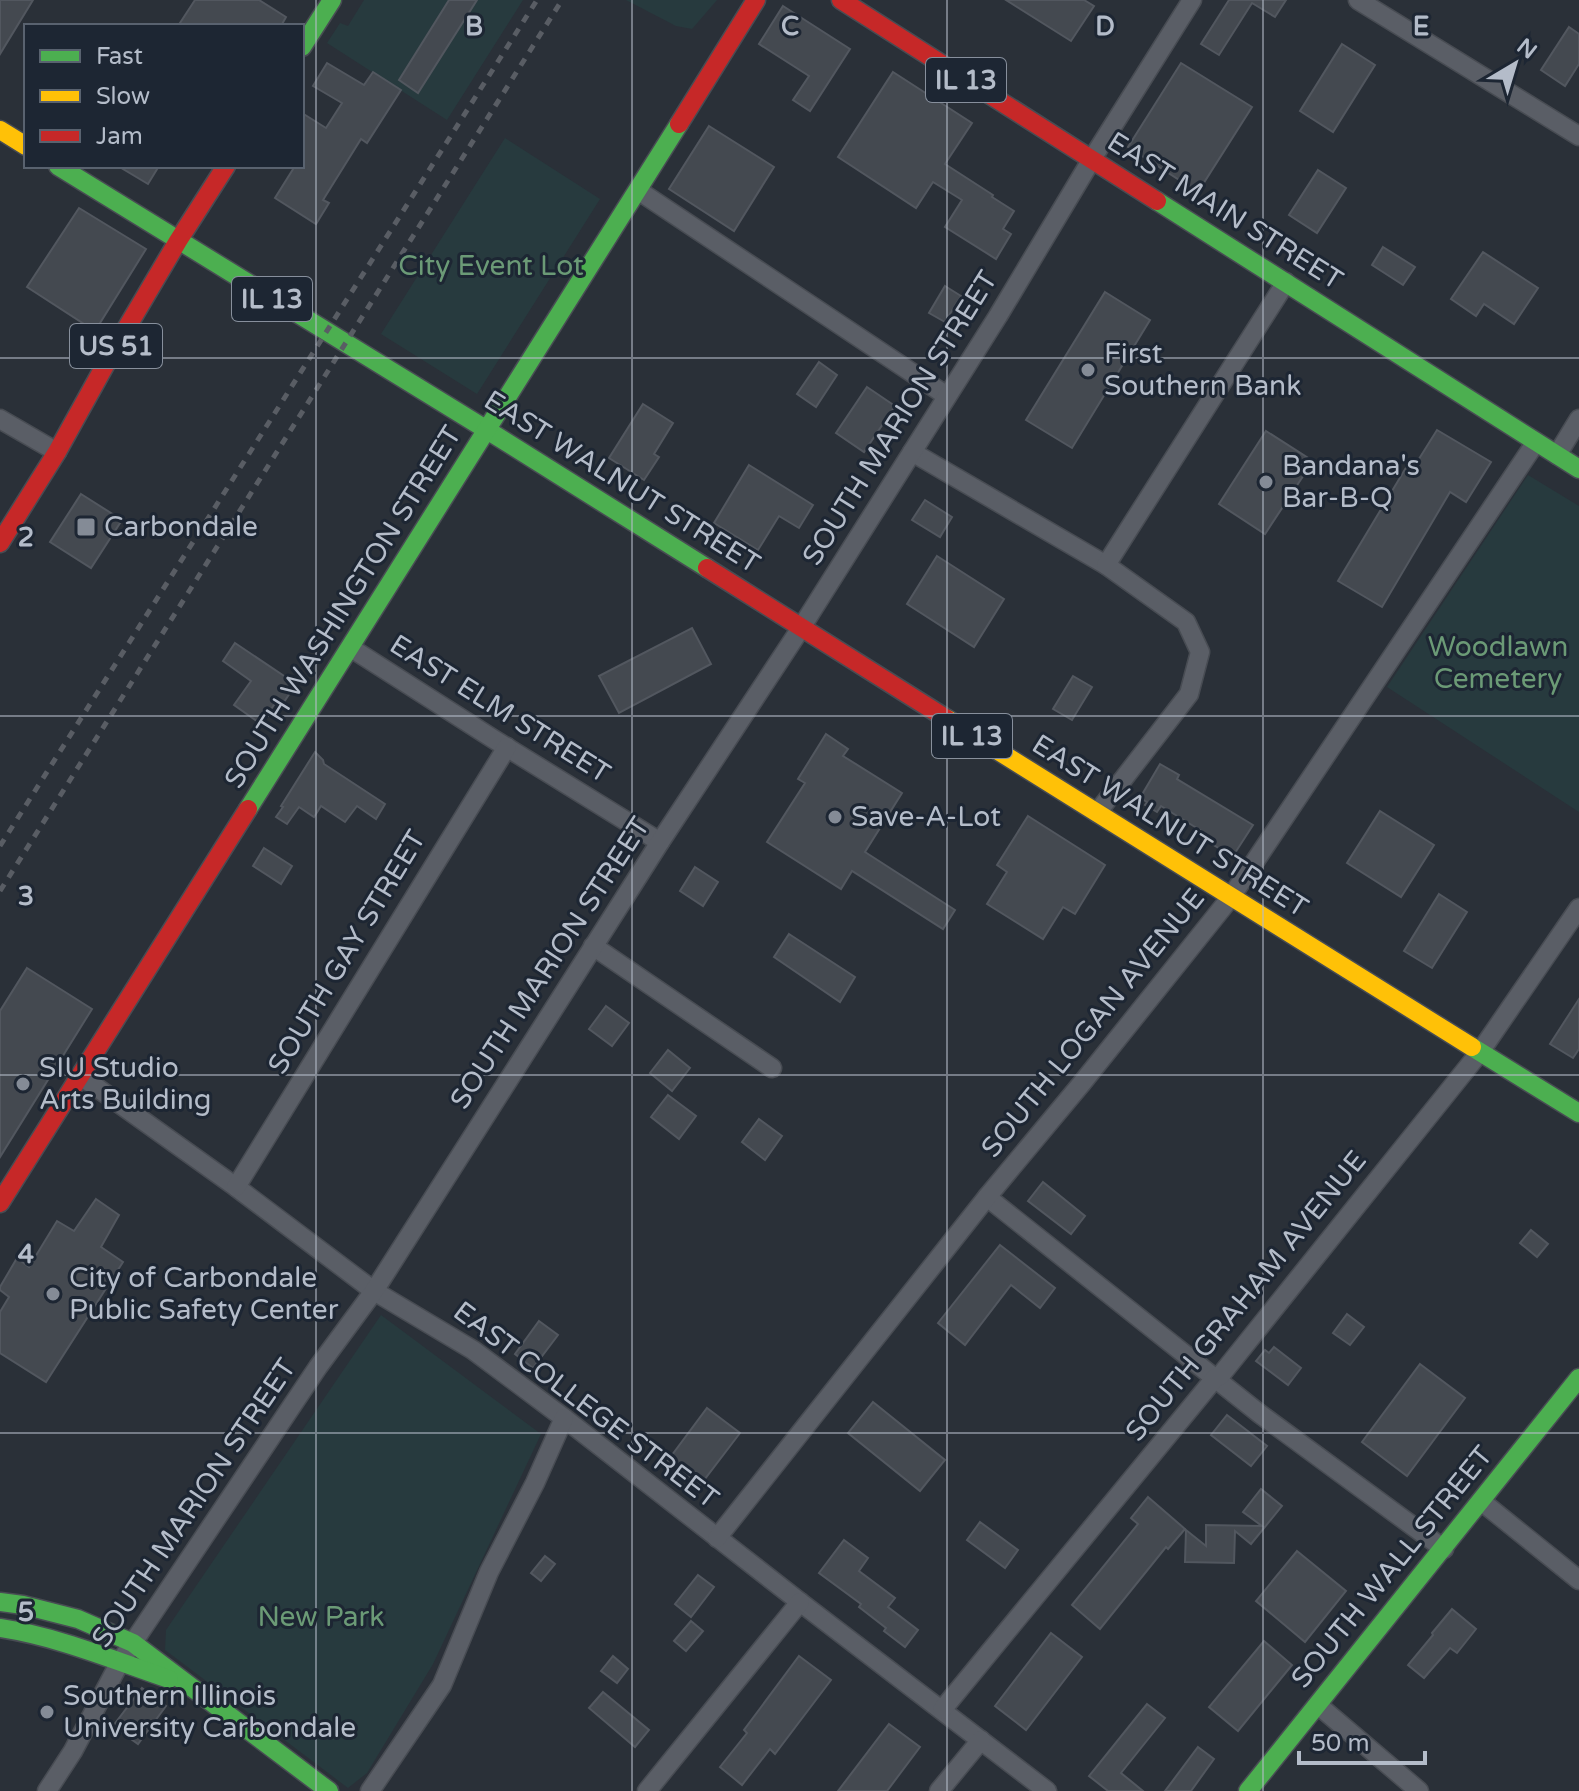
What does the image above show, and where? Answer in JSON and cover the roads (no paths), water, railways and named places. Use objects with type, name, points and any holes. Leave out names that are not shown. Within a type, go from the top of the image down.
[{"type":"main road","name":"SOUTH WASHINGTON STREET","points":[[0,1203],[639,191],[756,0]]},
{"type":"main road","name":"EAST MAIN STREET","points":[[841,0],[1579,469]]},
{"type":"main road","points":[[304,43],[326,2]]},
{"type":"main road","points":[[0,130],[24,145]]},
{"type":"main road","name":"IL 13","points":[[61,168],[178,241]]},
{"type":"main road","name":"US 51","points":[[0,543],[57,452],[178,241],[225,168]]},
{"type":"main road","name":"EAST WALNUT STREET","points":[[178,241],[487,430],[1579,1113]]},
{"type":"main road","name":"SOUTH WALL STREET","points":[[1248,1791],[1579,1378]]},
{"type":"main road","points":[[0,1602],[78,1619],[133,1643],[329,1791]]},
{"type":"main road","points":[[0,1628],[71,1645],[195,1688]]},
{"type":"street","name":"SOUTH MARION STREET","points":[[47,1791],[73,1751],[120,1662],[318,1367],[374,1291],[593,946],[801,628],[1192,0]]},
{"type":"street","points":[[1358,0],[1579,136]]},
{"type":"street","points":[[639,191],[947,396]]},
{"type":"street","points":[[1106,565],[1286,282]]},
{"type":"street","points":[[0,419],[57,452]]},
{"type":"street","points":[[1557,455],[1579,419]]},
{"type":"street","name":"SOUTH LOGAN AVENUE","points":[[717,1538],[987,1197],[1231,897],[1536,442]]},
{"type":"street","points":[[912,452],[1106,565],[1186,622],[1200,652],[1189,694],[1097,813]]},
{"type":"street","name":"EAST ELM STREET","points":[[351,648],[660,842]]},
{"type":"street","name":"SOUTH GAY STREET","points":[[236,1187],[507,747]]},
{"type":"street","name":"SOUTH GRAHAM AVENUE","points":[[942,1710],[1215,1378],[1220,1376],[1480,1052],[1579,908]]},
{"type":"street","points":[[593,946],[772,1068]]},
{"type":"street","name":"EAST COLLEGE STREET","points":[[82,1077],[374,1291],[473,1350],[1047,1791]]},
{"type":"street","points":[[987,1197],[1260,1414],[1444,1549]]},
{"type":"street","points":[[370,1791],[442,1685],[489,1572],[564,1418]]},
{"type":"street","points":[[1481,1501],[1579,1580]]},
{"type":"street","points":[[647,1791],[800,1602]]},
{"type":"street","points":[[1318,1705],[1419,1791]]},
{"type":"street","points":[[939,1791],[981,1740]]},
{"type":"railway","points":[[0,846],[537,0]]},
{"type":"railway","points":[[0,891],[562,0]]},
{"type":"place","name":"First Southern Bank","points":[[1088,370]]},
{"type":"place","name":"Bandana's Bar-B-Q","points":[[1266,482]]},
{"type":"place","name":"Carbondale","points":[[86,527]]},
{"type":"place","name":"Save-A-Lot","points":[[835,817]]},
{"type":"place","name":"SIU Studio Arts Building","points":[[23,1084]]},
{"type":"place","name":"City of Carbondale Public Safety Center","points":[[53,1294]]},
{"type":"place","name":"Southern Illinois University Carbondale","points":[[47,1712]]},
{"type":"park label","name":"City Event Lot","points":[[491,266]]},
{"type":"park label","name":"Woodlawn Cemetery","points":[[1498,663]]},
{"type":"park label","name":"New Park","points":[[321,1617]]}]
